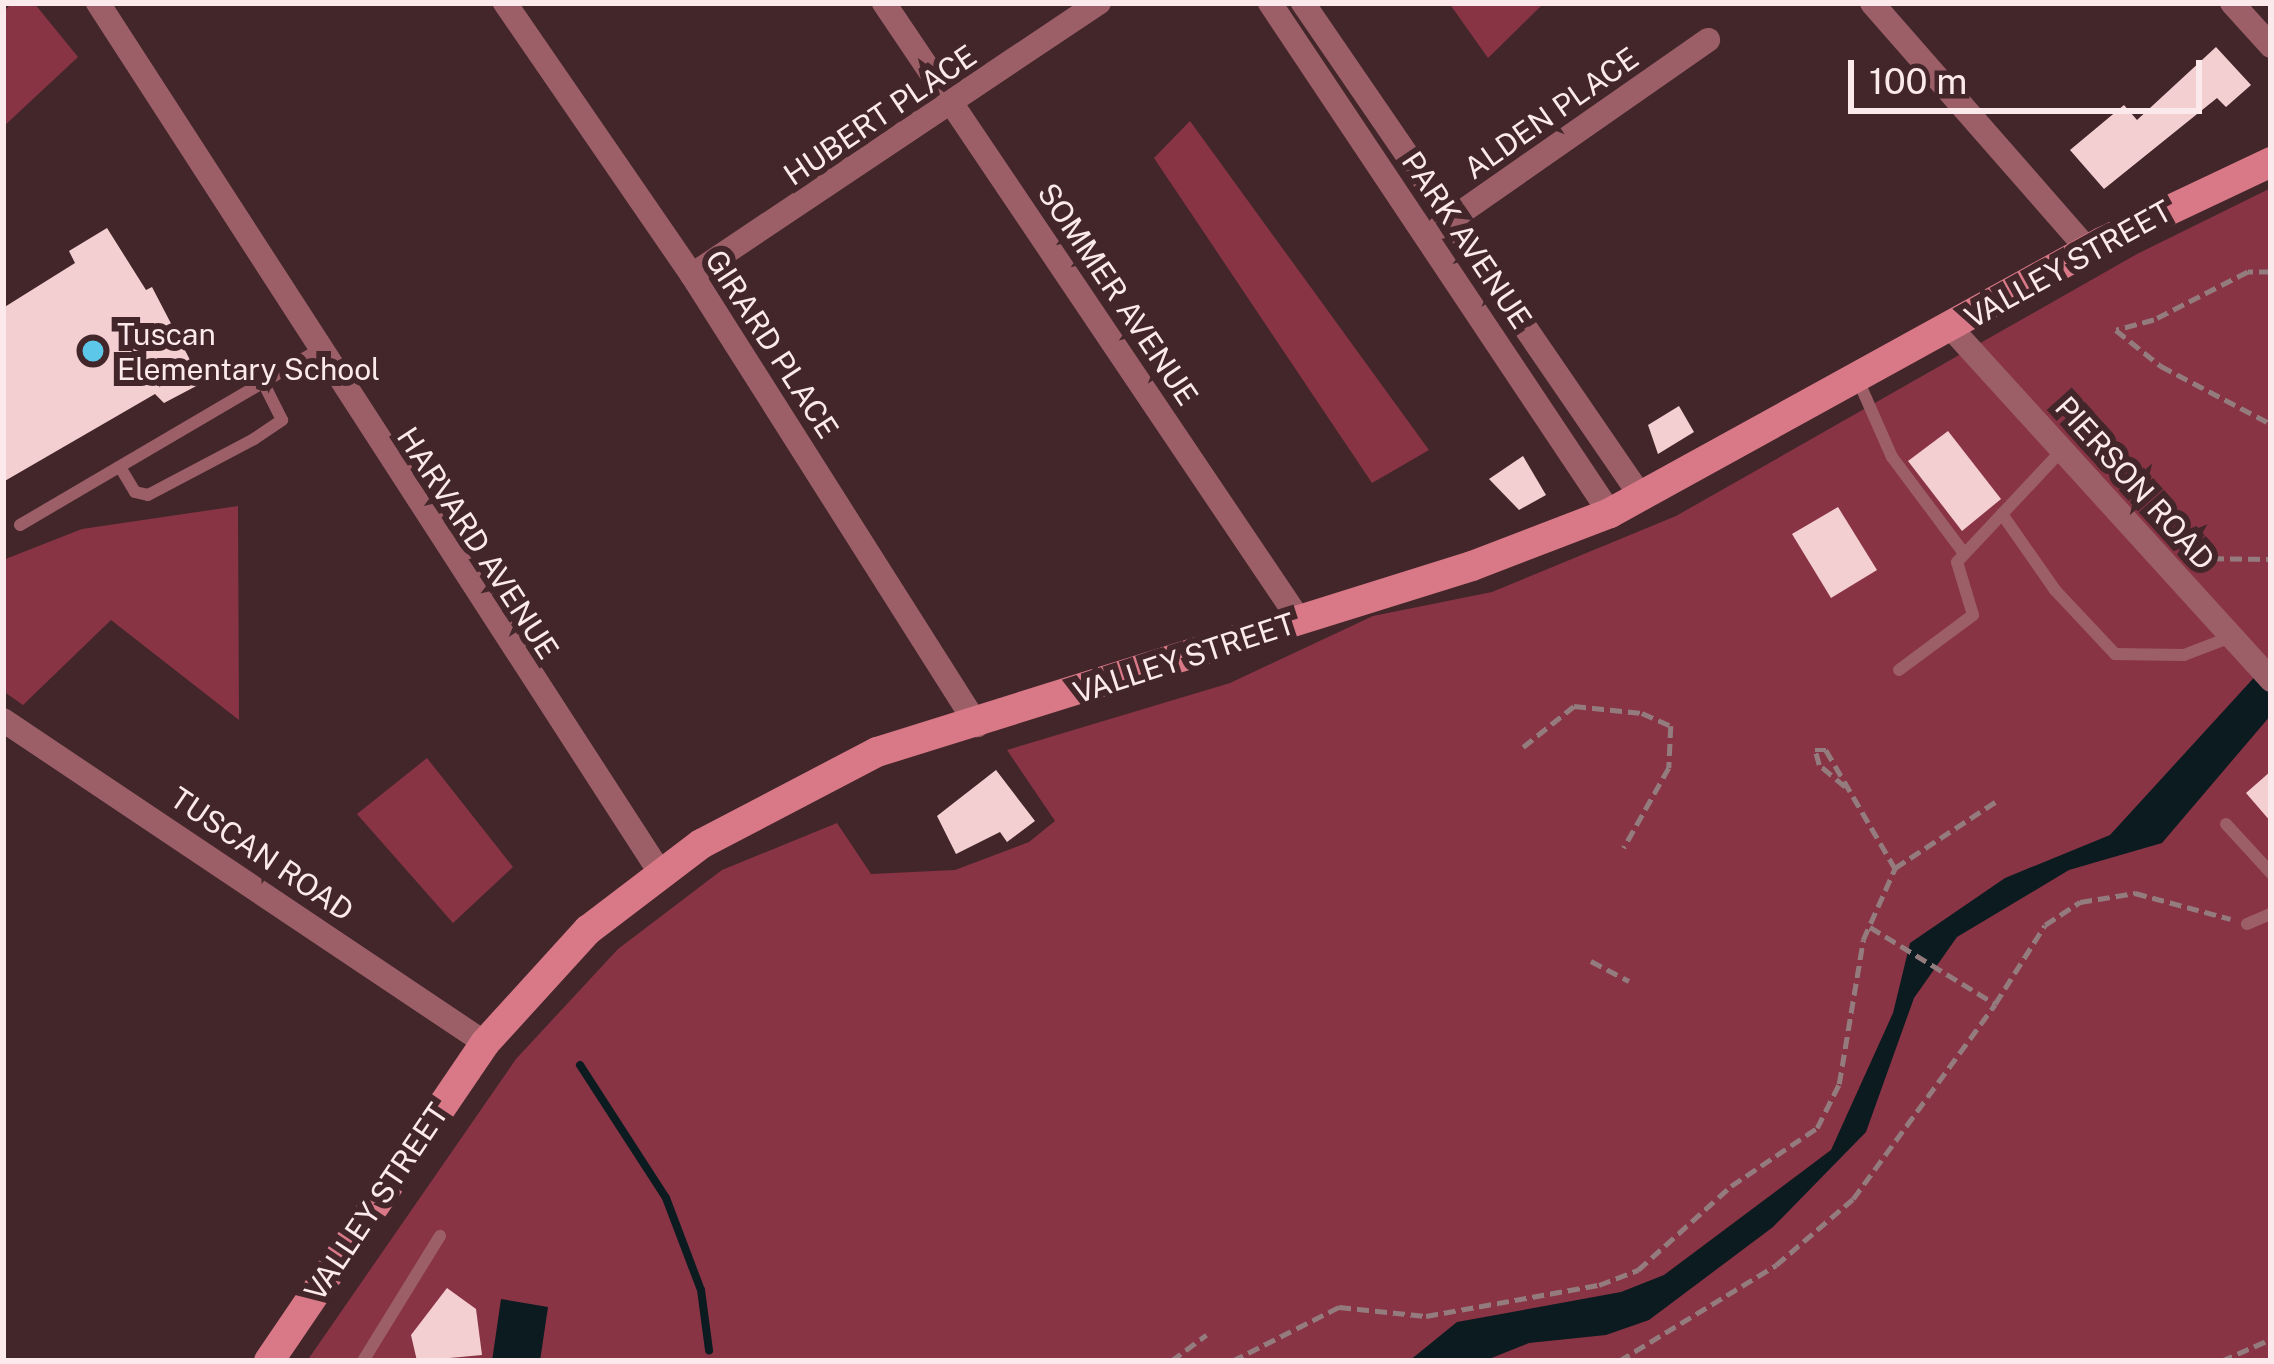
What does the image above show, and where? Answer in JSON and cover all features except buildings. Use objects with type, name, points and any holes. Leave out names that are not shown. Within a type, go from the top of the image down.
[{"type":"main road","name":"VALLEY STREET","points":[[269,1361],[485,1043],[588,930],[659,871],[820,776],[1300,621],[1610,513],[2088,250],[2271,162]]},
{"type":"street","name":"GIRARD PLACE","points":[[505,3],[692,274],[977,725]]},
{"type":"street","name":"SOMMER AVENUE","points":[[884,3],[1300,621]]},
{"type":"street","name":"HUBERT PLACE","points":[[692,274],[1099,3]]},
{"type":"street","name":"PARK AVENUE","points":[[1270,3],[1610,513]]},
{"type":"street","name":"PARK AVENUE","points":[[1303,3],[1642,498]]},
{"type":"street","points":[[1872,3],[2088,250]]},
{"type":"street","points":[[2232,3],[2271,46]]},
{"type":"street","name":"HARVARD AVENUE","points":[[112,7],[318,350],[659,871]]},
{"type":"street","name":"ALDEN PLACE","points":[[1428,235],[1708,40]]},
{"type":"street","name":"PIERSON ROAD","points":[[1952,328],[2271,680]]},
{"type":"street","name":"TUSCAN ROAD","points":[[3,720],[485,1043]]},
{"type":"lane","points":[[20,526],[318,350]]},
{"type":"lane","points":[[1858,380],[1892,458],[1964,552]]},
{"type":"lane","points":[[120,467],[135,492],[148,495],[282,420],[264,384]]},
{"type":"lane","points":[[1899,670],[1973,615],[1957,573],[1964,552],[2064,448]]},
{"type":"lane","points":[[2002,514],[2055,590],[2115,654],[2184,655],[2239,644]]},
{"type":"lane","points":[[2226,824],[2271,873]]},
{"type":"lane","points":[[2247,924],[2271,914]]},
{"type":"lane","points":[[364,1361],[440,1235]]},
{"type":"path","points":[[2271,272],[2248,272],[2154,320],[2116,330],[2161,366],[2271,424]]},
{"type":"path","points":[[2191,561],[2201,554],[2271,559]]},
{"type":"path","points":[[1523,747],[1574,706],[1618,708],[1671,726],[1669,768],[1624,848]]},
{"type":"path","points":[[1845,787],[1819,765],[1815,750],[1826,750],[1895,868]]},
{"type":"path","points":[[1232,1361],[1329,1309],[1431,1315],[1638,1270],[1731,1186],[1816,1128],[1838,1084],[1854,970],[1895,868],[1995,802]]},
{"type":"path","points":[[1618,1361],[1776,1265],[1853,1199],[1995,1004],[2045,925],[2100,896],[2152,896],[2247,924]]},
{"type":"path","points":[[1870,927],[1995,1004]]},
{"type":"path","points":[[1592,961],[1629,981]]},
{"type":"path","points":[[1171,1361],[1206,1335]]},
{"type":"path","points":[[2221,1361],[2271,1339]]},
{"type":"shaded area","points":[[12,3],[34,3],[78,57],[3,127],[3,12]]},
{"type":"shaded area","points":[[1449,3],[1544,3],[1488,58]]},
{"type":"shaded area","points":[[1190,121],[1429,450],[1372,483],[1154,158]]},
{"type":"shaded area","points":[[2271,188],[2271,1361],[307,1361],[516,1059],[618,949],[722,870],[837,823],[871,874],[955,870],[1029,842],[1055,821],[1007,750],[1230,683],[1373,616],[1492,592],[1676,516],[2137,254]]},
{"type":"shaded area","points":[[238,506],[239,720],[111,620],[23,705],[3,691],[3,560],[82,529]]},
{"type":"shaded area","points":[[2271,659],[2271,715],[2162,843],[2069,870],[1957,937],[1914,998],[1866,1132],[1773,1227],[1649,1320],[1606,1335],[1529,1343],[1484,1361],[1409,1361],[1457,1322],[1621,1292],[1664,1275],[1831,1150],[1893,1013],[1910,943],[2005,878],[2110,835]]},
{"type":"shaded area","points":[[427,758],[513,867],[453,923],[357,814]]},
{"type":"shaded area","points":[[501,1299],[548,1307],[540,1361],[492,1361]]},
{"type":"waterway","points":[[580,1065],[666,1198],[701,1290],[709,1350]]},
{"type":"place","name":"Tuscan Elementary School","points":[[93,351]]}]
